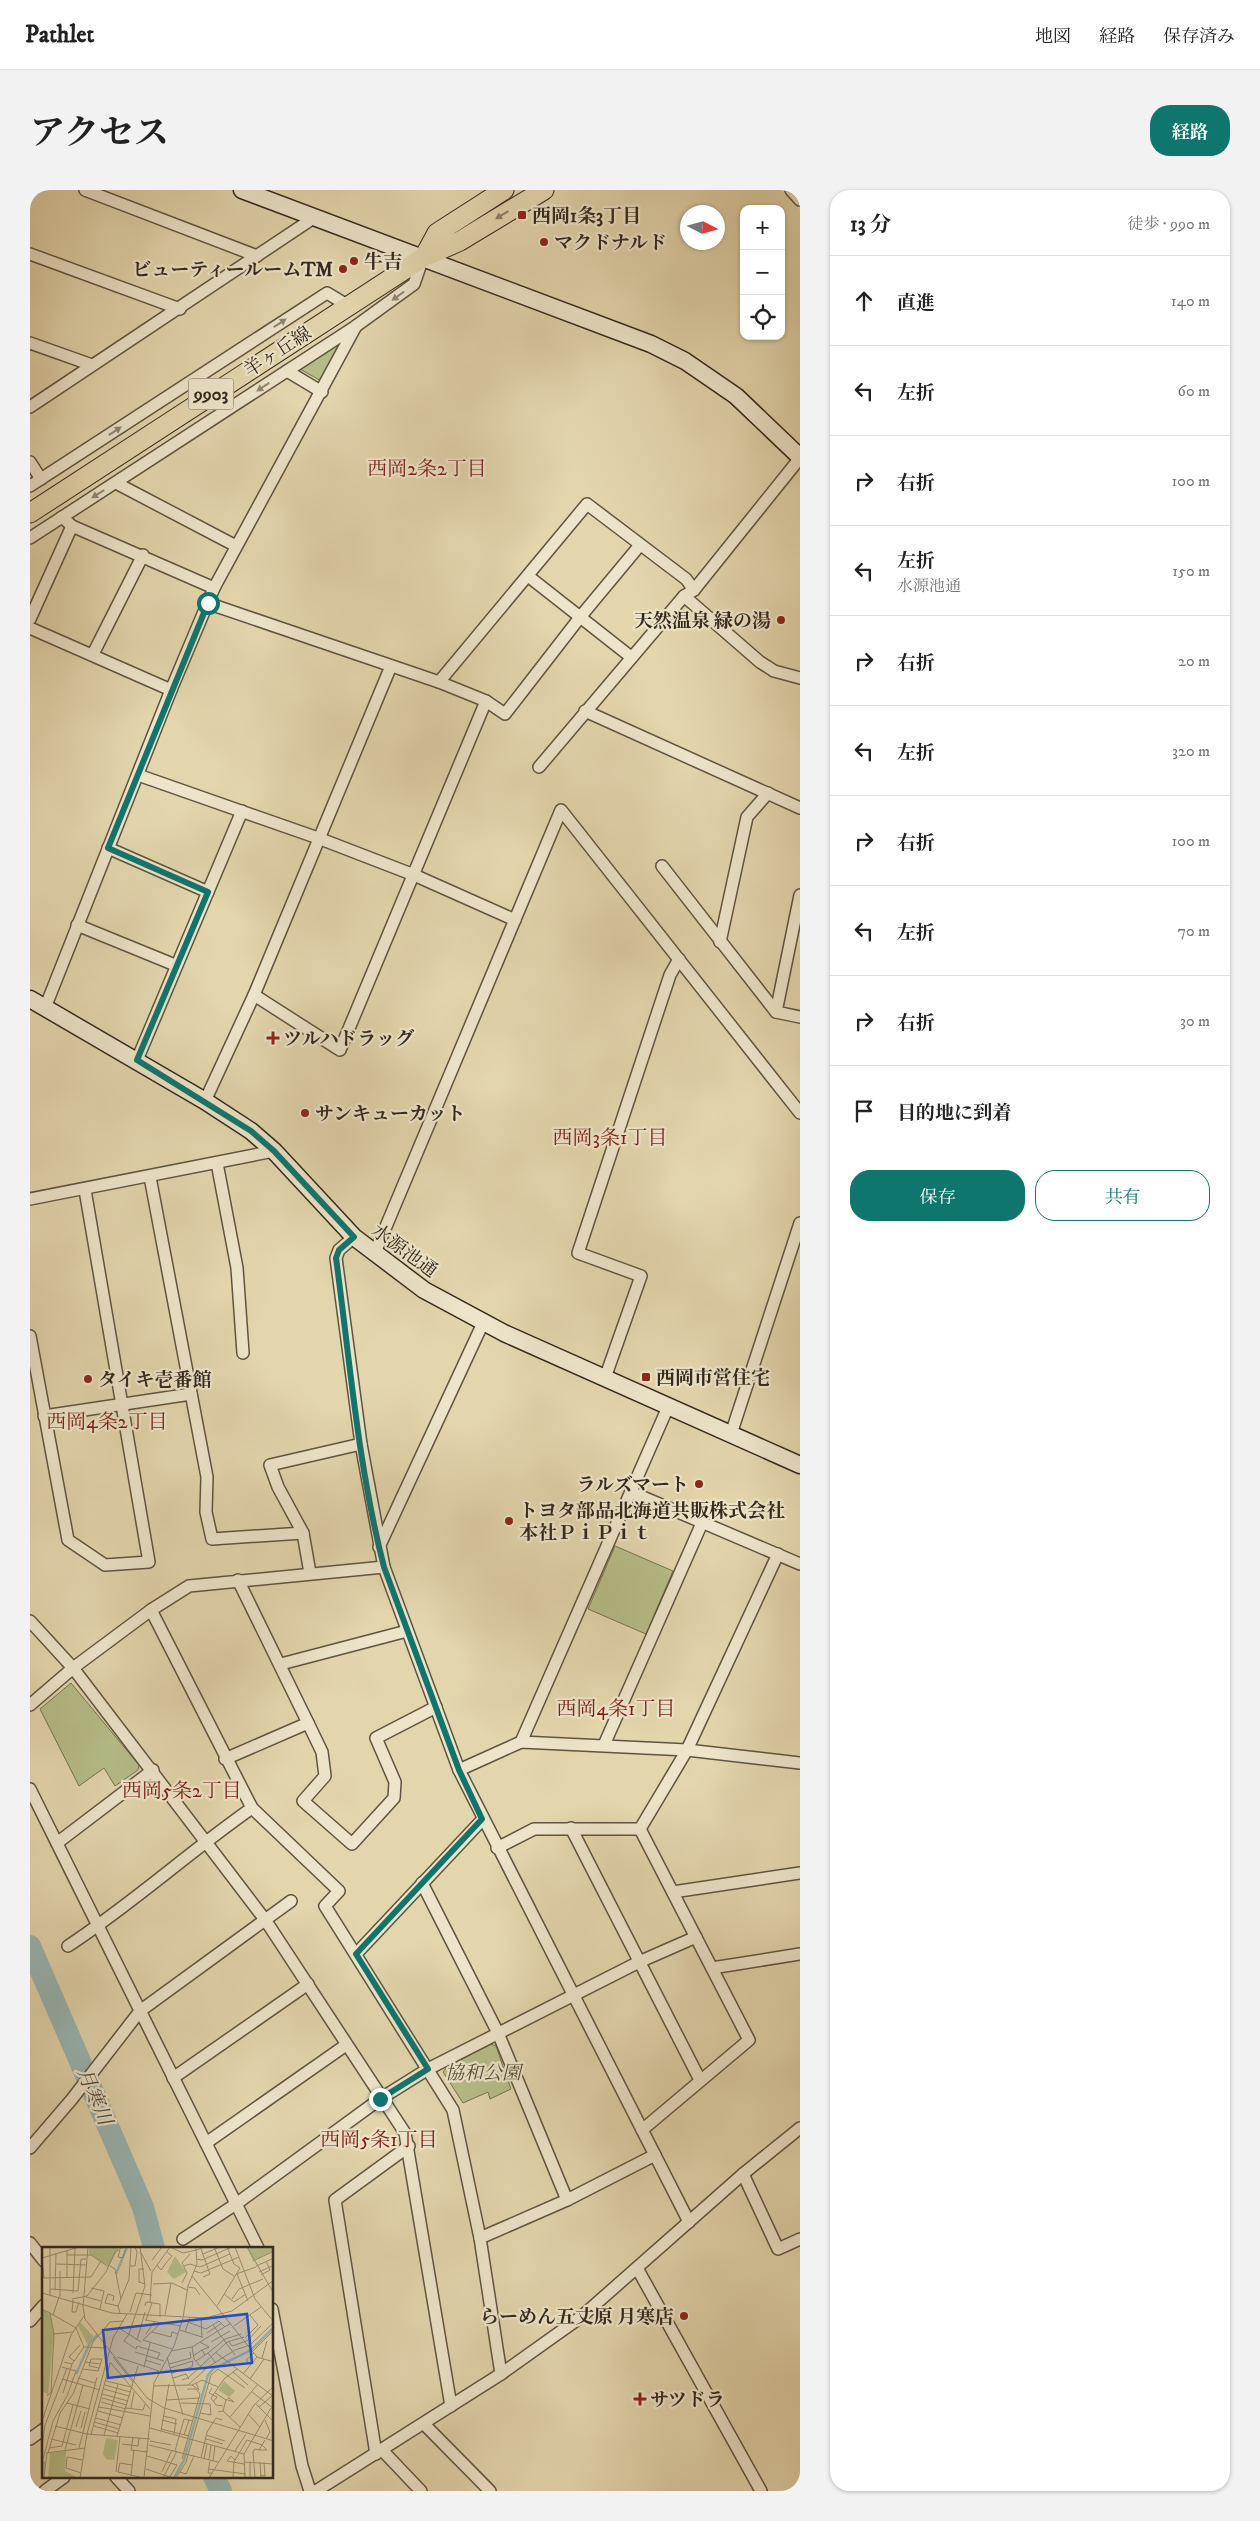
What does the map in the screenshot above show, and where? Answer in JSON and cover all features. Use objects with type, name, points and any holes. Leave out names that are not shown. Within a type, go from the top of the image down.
[{"type":"main road","name":"羊ヶ丘線","points":[[30,513],[424,257],[460,241],[544,190]]},
{"type":"main road","name":"羊ヶ丘線","points":[[424,257],[437,233],[501,191]]},
{"type":"street","points":[[85,190],[257,256]]},
{"type":"street","points":[[242,190],[269,195],[315,216],[651,344],[685,361],[736,396],[800,457],[689,593],[585,711],[539,767]]},
{"type":"street","points":[[791,190],[800,200]]},
{"type":"street","points":[[30,408],[180,309],[315,216]]},
{"type":"street","points":[[30,254],[180,309]]},
{"type":"street","points":[[30,538],[356,326],[414,284],[424,257]]},
{"type":"street","points":[[30,486],[327,293],[347,306]]},
{"type":"street","points":[[45,1008],[171,690],[214,588],[322,392],[356,326]]},
{"type":"street","points":[[30,343],[92,366]]},
{"type":"street","points":[[287,371],[322,392]]},
{"type":"street","points":[[30,462],[41,479]]},
{"type":"street","points":[[116,483],[236,546]]},
{"type":"street","points":[[439,682],[587,504],[686,579],[689,593],[760,662],[774,671],[800,678]]},
{"type":"street","points":[[62,517],[72,526],[144,555],[214,588]]},
{"type":"street","points":[[30,619],[72,526]]},
{"type":"street","points":[[208,603],[439,682],[486,701],[506,714],[581,616],[640,545]]},
{"type":"street","points":[[93,654],[144,555]]},
{"type":"street","points":[[528,576],[581,616],[631,658]]},
{"type":"street","points":[[30,628],[93,654],[171,690]]},
{"type":"street","points":[[206,1101],[254,995],[391,666]]},
{"type":"street","points":[[254,995],[340,1050],[486,701]]},
{"type":"street","points":[[585,711],[800,808]]},
{"type":"street","points":[[138,774],[318,838],[414,875],[515,920]]},
{"type":"street","points":[[720,942],[748,817],[768,793]]},
{"type":"street","points":[[374,1255],[561,810],[800,1114]]},
{"type":"street","points":[[137,1060],[175,964],[242,811]]},
{"type":"street","points":[[108,848],[208,892]]},
{"type":"street","points":[[662,866],[776,1012],[800,1017]]},
{"type":"street","points":[[776,1012],[800,895]]},
{"type":"street","points":[[77,925],[175,964]]},
{"type":"street","points":[[606,1378],[641,1276],[578,1253],[670,975],[679,959]]},
{"type":"street","name":"水源池通","points":[[30,999],[206,1101],[251,1131],[274,1151],[354,1237],[374,1255],[424,1290],[482,1323],[800,1465]]},
{"type":"street","points":[[30,1199],[85,1190],[274,1151]]},
{"type":"street","points":[[217,1163],[237,1268],[243,1352]]},
{"type":"street","points":[[150,1176],[207,1477],[206,1512],[212,1539],[303,1533]]},
{"type":"street","points":[[30,1336],[68,1540],[105,1564],[149,1562],[85,1190]]},
{"type":"street","points":[[731,1434],[800,1224]]},
{"type":"street","points":[[354,1237],[339,1250],[336,1258],[361,1444],[384,1567],[459,1770],[482,1819],[689,2222]]},
{"type":"street","points":[[379,1547],[482,1323]]},
{"type":"street","points":[[44,1416],[192,1394]]},
{"type":"street","points":[[521,1742],[668,1407]]},
{"type":"street","points":[[310,1573],[303,1533],[278,1487],[270,1465],[361,1444]]},
{"type":"street","points":[[631,1492],[800,1564]]},
{"type":"street","points":[[604,1745],[702,1523]]},
{"type":"street","points":[[640,1829],[687,1750],[778,1554]]},
{"type":"street","points":[[30,1705],[73,1668],[151,1610],[189,1586],[384,1567]]},
{"type":"street","points":[[238,1580],[281,1664],[322,1752],[325,1776],[303,1801],[352,1844],[394,1798],[395,1782],[376,1738],[436,1707]]},
{"type":"street","points":[[151,1610],[225,1759],[252,1808],[339,1891],[325,1906],[453,2110],[480,2238],[501,2374]]},
{"type":"street","points":[[30,1621],[73,1668],[153,1770],[266,1921],[380,2099],[405,2133],[409,2146],[451,2406]]},
{"type":"street","points":[[281,1664],[408,1631]]},
{"type":"street","points":[[225,1759],[308,1723]]},
{"type":"street","points":[[459,1770],[521,1742],[687,1750],[800,1763]]},
{"type":"street","points":[[57,1843],[153,1770]]},
{"type":"street","points":[[30,1789],[258,2247]]},
{"type":"street","points":[[68,1946],[97,1927],[206,1841],[252,1808]]},
{"type":"street","points":[[356,1954],[482,1819]]},
{"type":"street","points":[[570,1828],[700,2080]]},
{"type":"street","points":[[497,1848],[534,1829],[640,1829]]},
{"type":"street","points":[[640,1829],[749,2040],[642,2130]]},
{"type":"street","points":[[673,1892],[800,1873]]},
{"type":"street","points":[[422,1883],[498,2033],[567,2200]]},
{"type":"street","points":[[30,2148],[72,2099],[140,2011],[291,1901]]},
{"type":"street","points":[[183,2239],[236,2204],[380,2099],[428,2069],[639,1962],[696,1937]]},
{"type":"street","points":[[712,1968],[800,1954]]},
{"type":"street","points":[[173,2078],[308,1984]]},
{"type":"street","points":[[206,2143],[346,2045]]},
{"type":"street","points":[[316,2491],[501,2374],[581,2317],[743,2174],[800,2128]]},
{"type":"street","points":[[409,2146],[335,2200],[379,2452],[421,2491]]},
{"type":"street","points":[[480,2238],[567,2200],[655,2156]]},
{"type":"street","points":[[743,2174],[778,2249],[800,2239]]},
{"type":"street","points":[[30,2243],[42,2258]]},
{"type":"street","points":[[637,2268],[762,2491]]},
{"type":"street","points":[[30,2321],[42,2307]]},
{"type":"street","points":[[274,2319],[302,2466],[310,2491]]},
{"type":"street","points":[[424,2424],[490,2491]]},
{"type":"street","points":[[30,2439],[42,2430]]},
{"type":"street","points":[[44,2491],[63,2478]]},
{"type":"street","points":[[117,2478],[128,2491]]},
{"type":"green space","points":[[347,338],[323,382],[298,368]]},
{"type":"green space","points":[[615,1546],[673,1571],[646,1634],[588,1609]]},
{"type":"green space","points":[[71,1683],[139,1765],[138,1770],[115,1786],[104,1768],[79,1786],[40,1709]]},
{"type":"green space","name":"協和公園","points":[[491,2044],[496,2046],[511,2089],[490,2099],[488,2092],[463,2103],[443,2072],[447,2067]]},
{"type":"waterway","name":"月寒川","points":[[30,1946],[143,2207],[154,2247]]},
{"type":"waterway","name":"月寒川","points":[[214,2478],[221,2491]]},
{"type":"place","name":"西岡1条3丁目","points":[[522,215]]},
{"type":"place","name":"マクドナルド","points":[[544,242]]},
{"type":"place","name":"牛吉","points":[[354,261]]},
{"type":"place","name":"ビューティールームTM","points":[[343,269]]},
{"type":"place","name":"天然温泉 緑の湯","points":[[781,620]]},
{"type":"place","name":"ツルハドラッグ","points":[[273,1038]]},
{"type":"place","name":"サンキューカット","points":[[305,1113]]},
{"type":"place","name":"西岡市営住宅","points":[[646,1377]]},
{"type":"place","name":"タイキ壱番館","points":[[88,1379]]},
{"type":"place","name":"ラルズマート","points":[[699,1484]]},
{"type":"place","name":"トヨタ部品北海道共販株式会社 本社ＰｉＰｉｔ","points":[[509,1521]]},
{"type":"place","name":"らーめん五丈原 月寒店","points":[[684,2316]]},
{"type":"place","name":"サツドラ","points":[[640,2399]]},
{"type":"district","name":"西岡2条2丁目","points":[[427,468]]},
{"type":"district","name":"西岡3条1丁目","points":[[610,1137]]},
{"type":"district","name":"西岡4条2丁目","points":[[107,1421]]},
{"type":"district","name":"西岡4条1丁目","points":[[616,1708]]},
{"type":"district","name":"西岡5条2丁目","points":[[182,1790]]},
{"type":"district","name":"西岡5条1丁目","points":[[379,2139]]},
{"type":"route","points":[[208,603],[108,848],[208,892],[175,964],[137,1060],[228,1114],[251,1131],[274,1151],[354,1237],[339,1250],[336,1258],[361,1444],[379,1547],[384,1567],[459,1770],[482,1819],[356,1954],[428,2069],[380,2099]]}]
